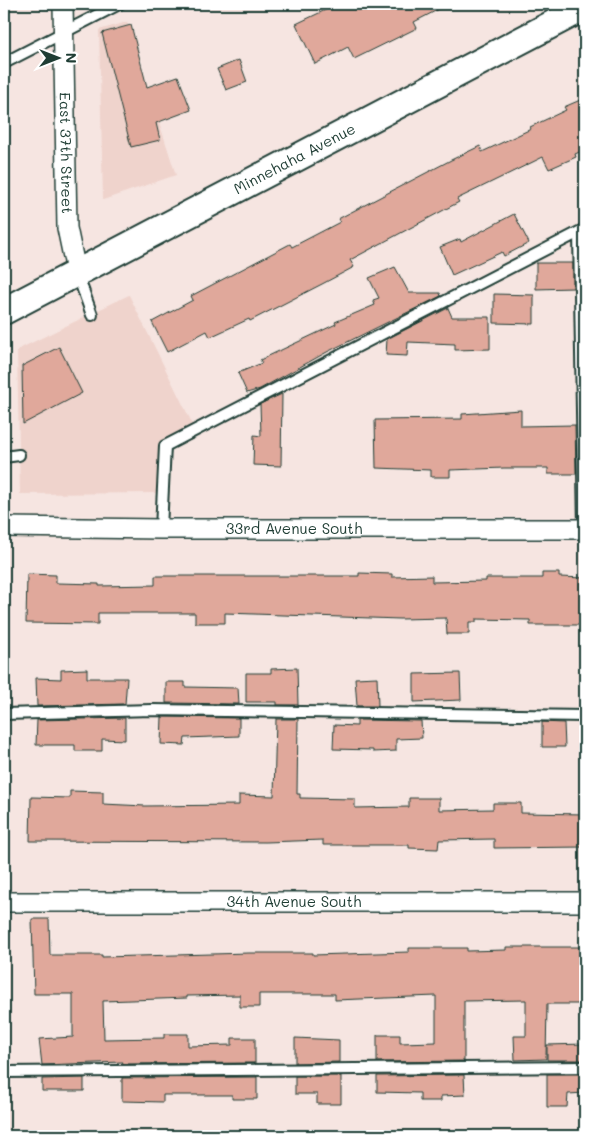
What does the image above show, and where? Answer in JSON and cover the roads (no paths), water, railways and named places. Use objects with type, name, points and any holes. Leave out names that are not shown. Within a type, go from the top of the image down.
[{"type":"main road","name":"Minnehaha Avenue","points":[[4,311],[76,271],[585,7]]},
{"type":"street","name":"East 37th Street","points":[[63,4],[67,228],[76,271]]},
{"type":"street","name":"33rd Avenue South","points":[[4,527],[162,530],[585,530]]},
{"type":"street","name":"34th Avenue South","points":[[4,902],[585,902]]},
{"type":"lane","points":[[4,63],[119,4]]},
{"type":"lane","points":[[162,530],[165,446],[582,231],[585,530]]},
{"type":"lane","points":[[76,271],[92,315]]},
{"type":"lane","points":[[4,456],[20,455]]},
{"type":"lane","points":[[4,714],[152,710],[585,716]]},
{"type":"lane","points":[[4,1072],[585,1067]]}]
